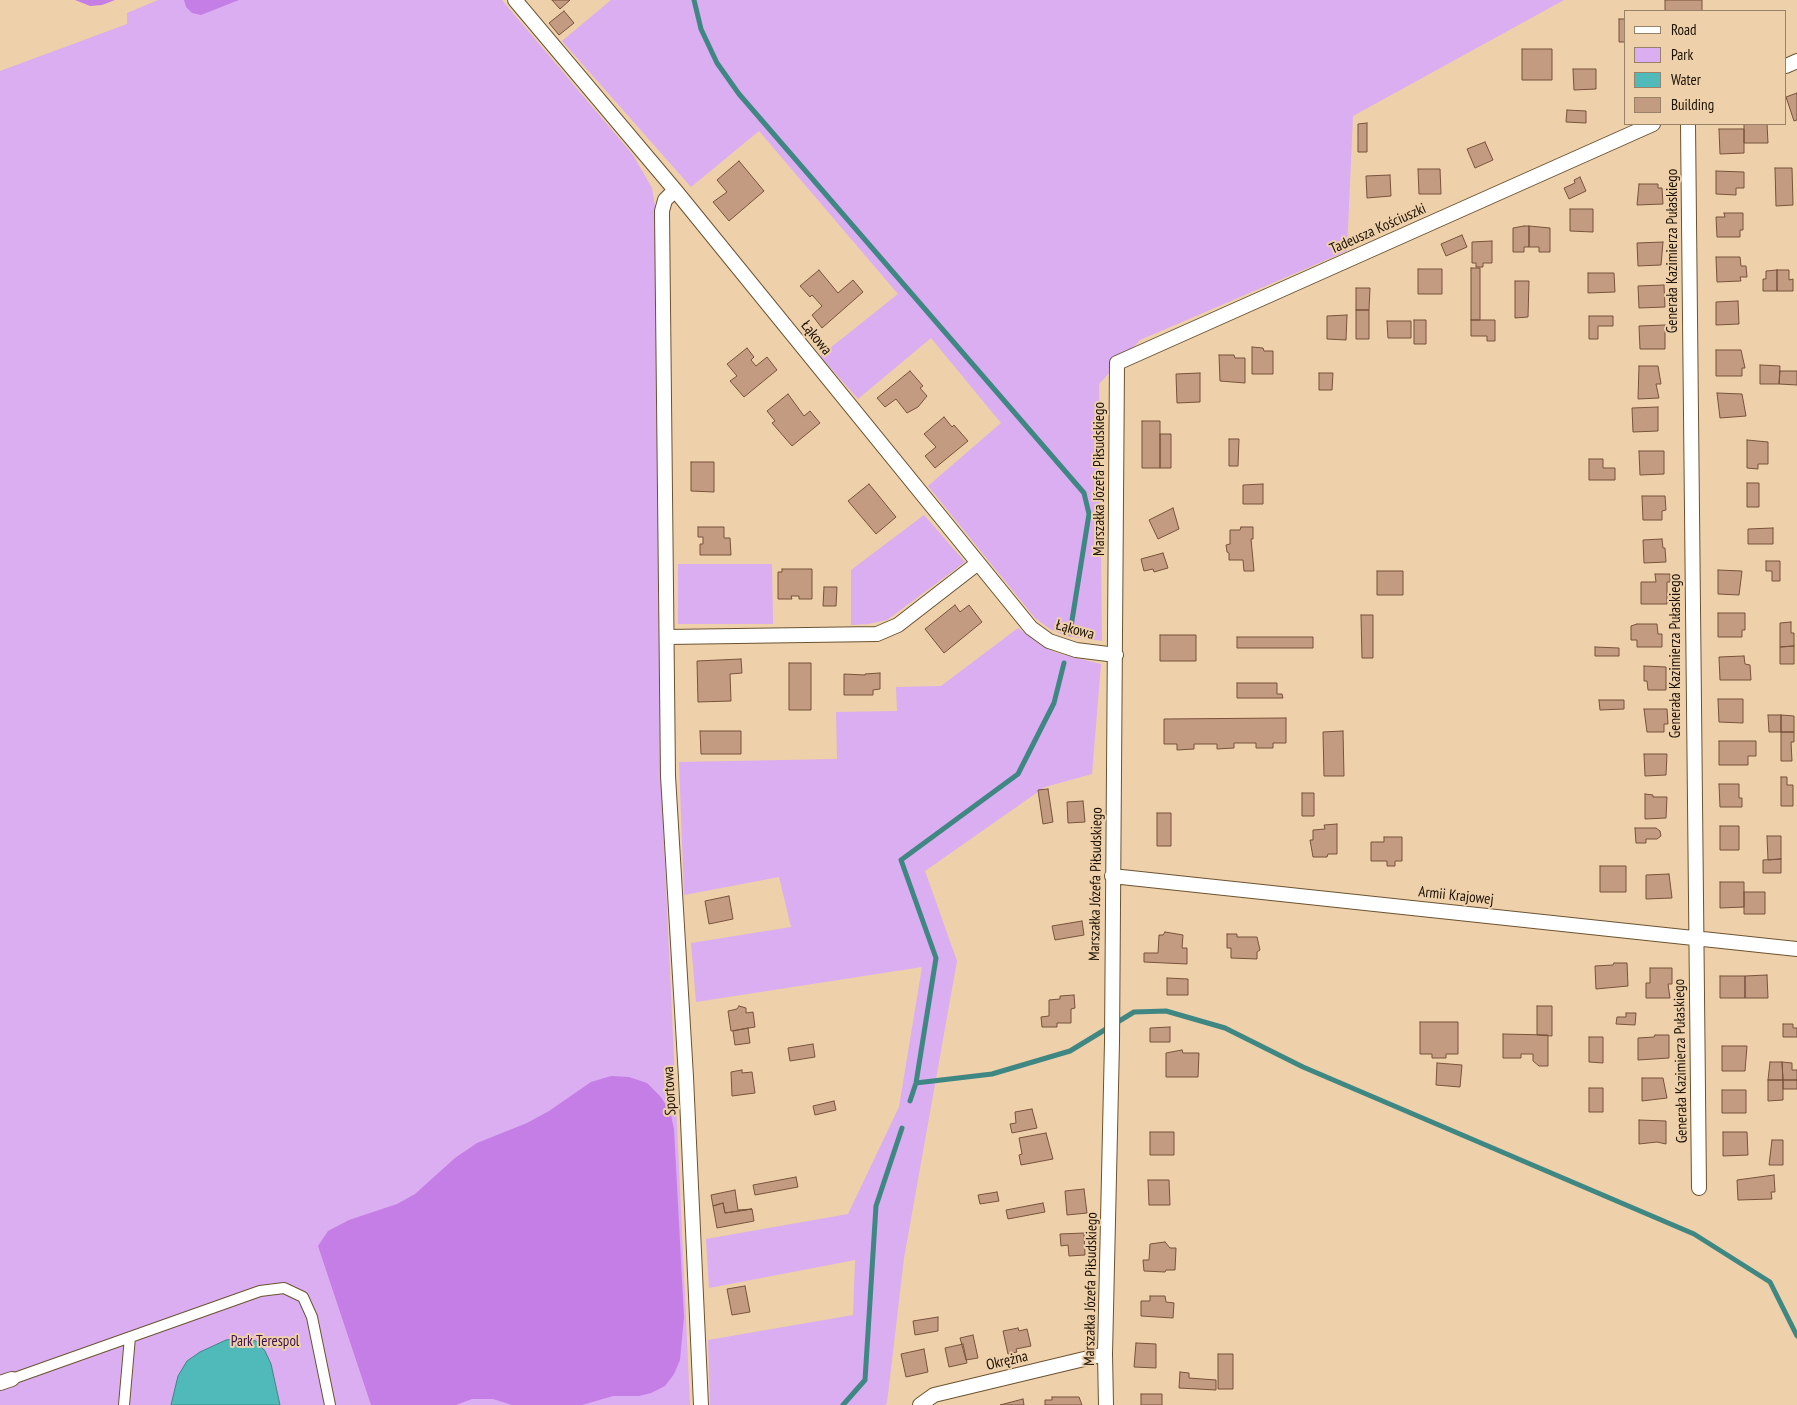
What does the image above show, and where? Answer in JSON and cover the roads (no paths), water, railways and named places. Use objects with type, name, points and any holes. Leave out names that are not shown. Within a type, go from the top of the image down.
[{"type":"street","name":"Łąkowa","points":[[515,0],[675,190],[1031,628],[1048,641],[1076,650],[1116,655]]},
{"type":"street","name":"Tadeusza Kościuszki","points":[[1117,363],[1651,125]]},
{"type":"street","name":"Generała Kazimierza Pułaskiego","points":[[1688,125],[1699,1188]]},
{"type":"street","name":"Sportowa","points":[[675,190],[665,200],[662,211],[668,776],[686,1077],[701,1405]]},
{"type":"street","name":"Marszałka Józefa Piłsudskiego","points":[[1106,1405],[1105,1354],[1112,1042],[1117,363]]},
{"type":"street","points":[[667,637],[877,634],[898,625],[978,563]]},
{"type":"street","name":"Armii Krajowej","points":[[1112,876],[1695,937],[1797,950]]},
{"type":"street","points":[[6,1381],[260,1292],[284,1288],[303,1297],[312,1316],[330,1405]]},
{"type":"street","points":[[124,1405],[130,1337]]},
{"type":"street","name":"Okrężna","points":[[920,1405],[934,1395],[1105,1354]]},
{"type":"water","points":[[242,1338],[256,1341],[265,1351],[271,1364],[280,1405],[171,1405],[178,1376],[187,1361],[200,1352],[226,1340]]},
{"type":"waterway","points":[[694,0],[701,29],[717,63],[739,94],[1084,493],[1089,514],[1070,633]]},
{"type":"waterway","points":[[910,1101],[916,1083],[936,958],[901,860],[1018,774],[1054,703],[1064,663]]},
{"type":"waterway","points":[[916,1083],[992,1074],[1070,1051],[1134,1012],[1166,1011],[1225,1028],[1303,1067],[1694,1234],[1770,1282],[1797,1336]]},
{"type":"waterway","points":[[843,1405],[865,1380],[876,1206],[902,1128]]},
{"type":"park label","name":"Park Terespol","points":[[265,1342]]}]
